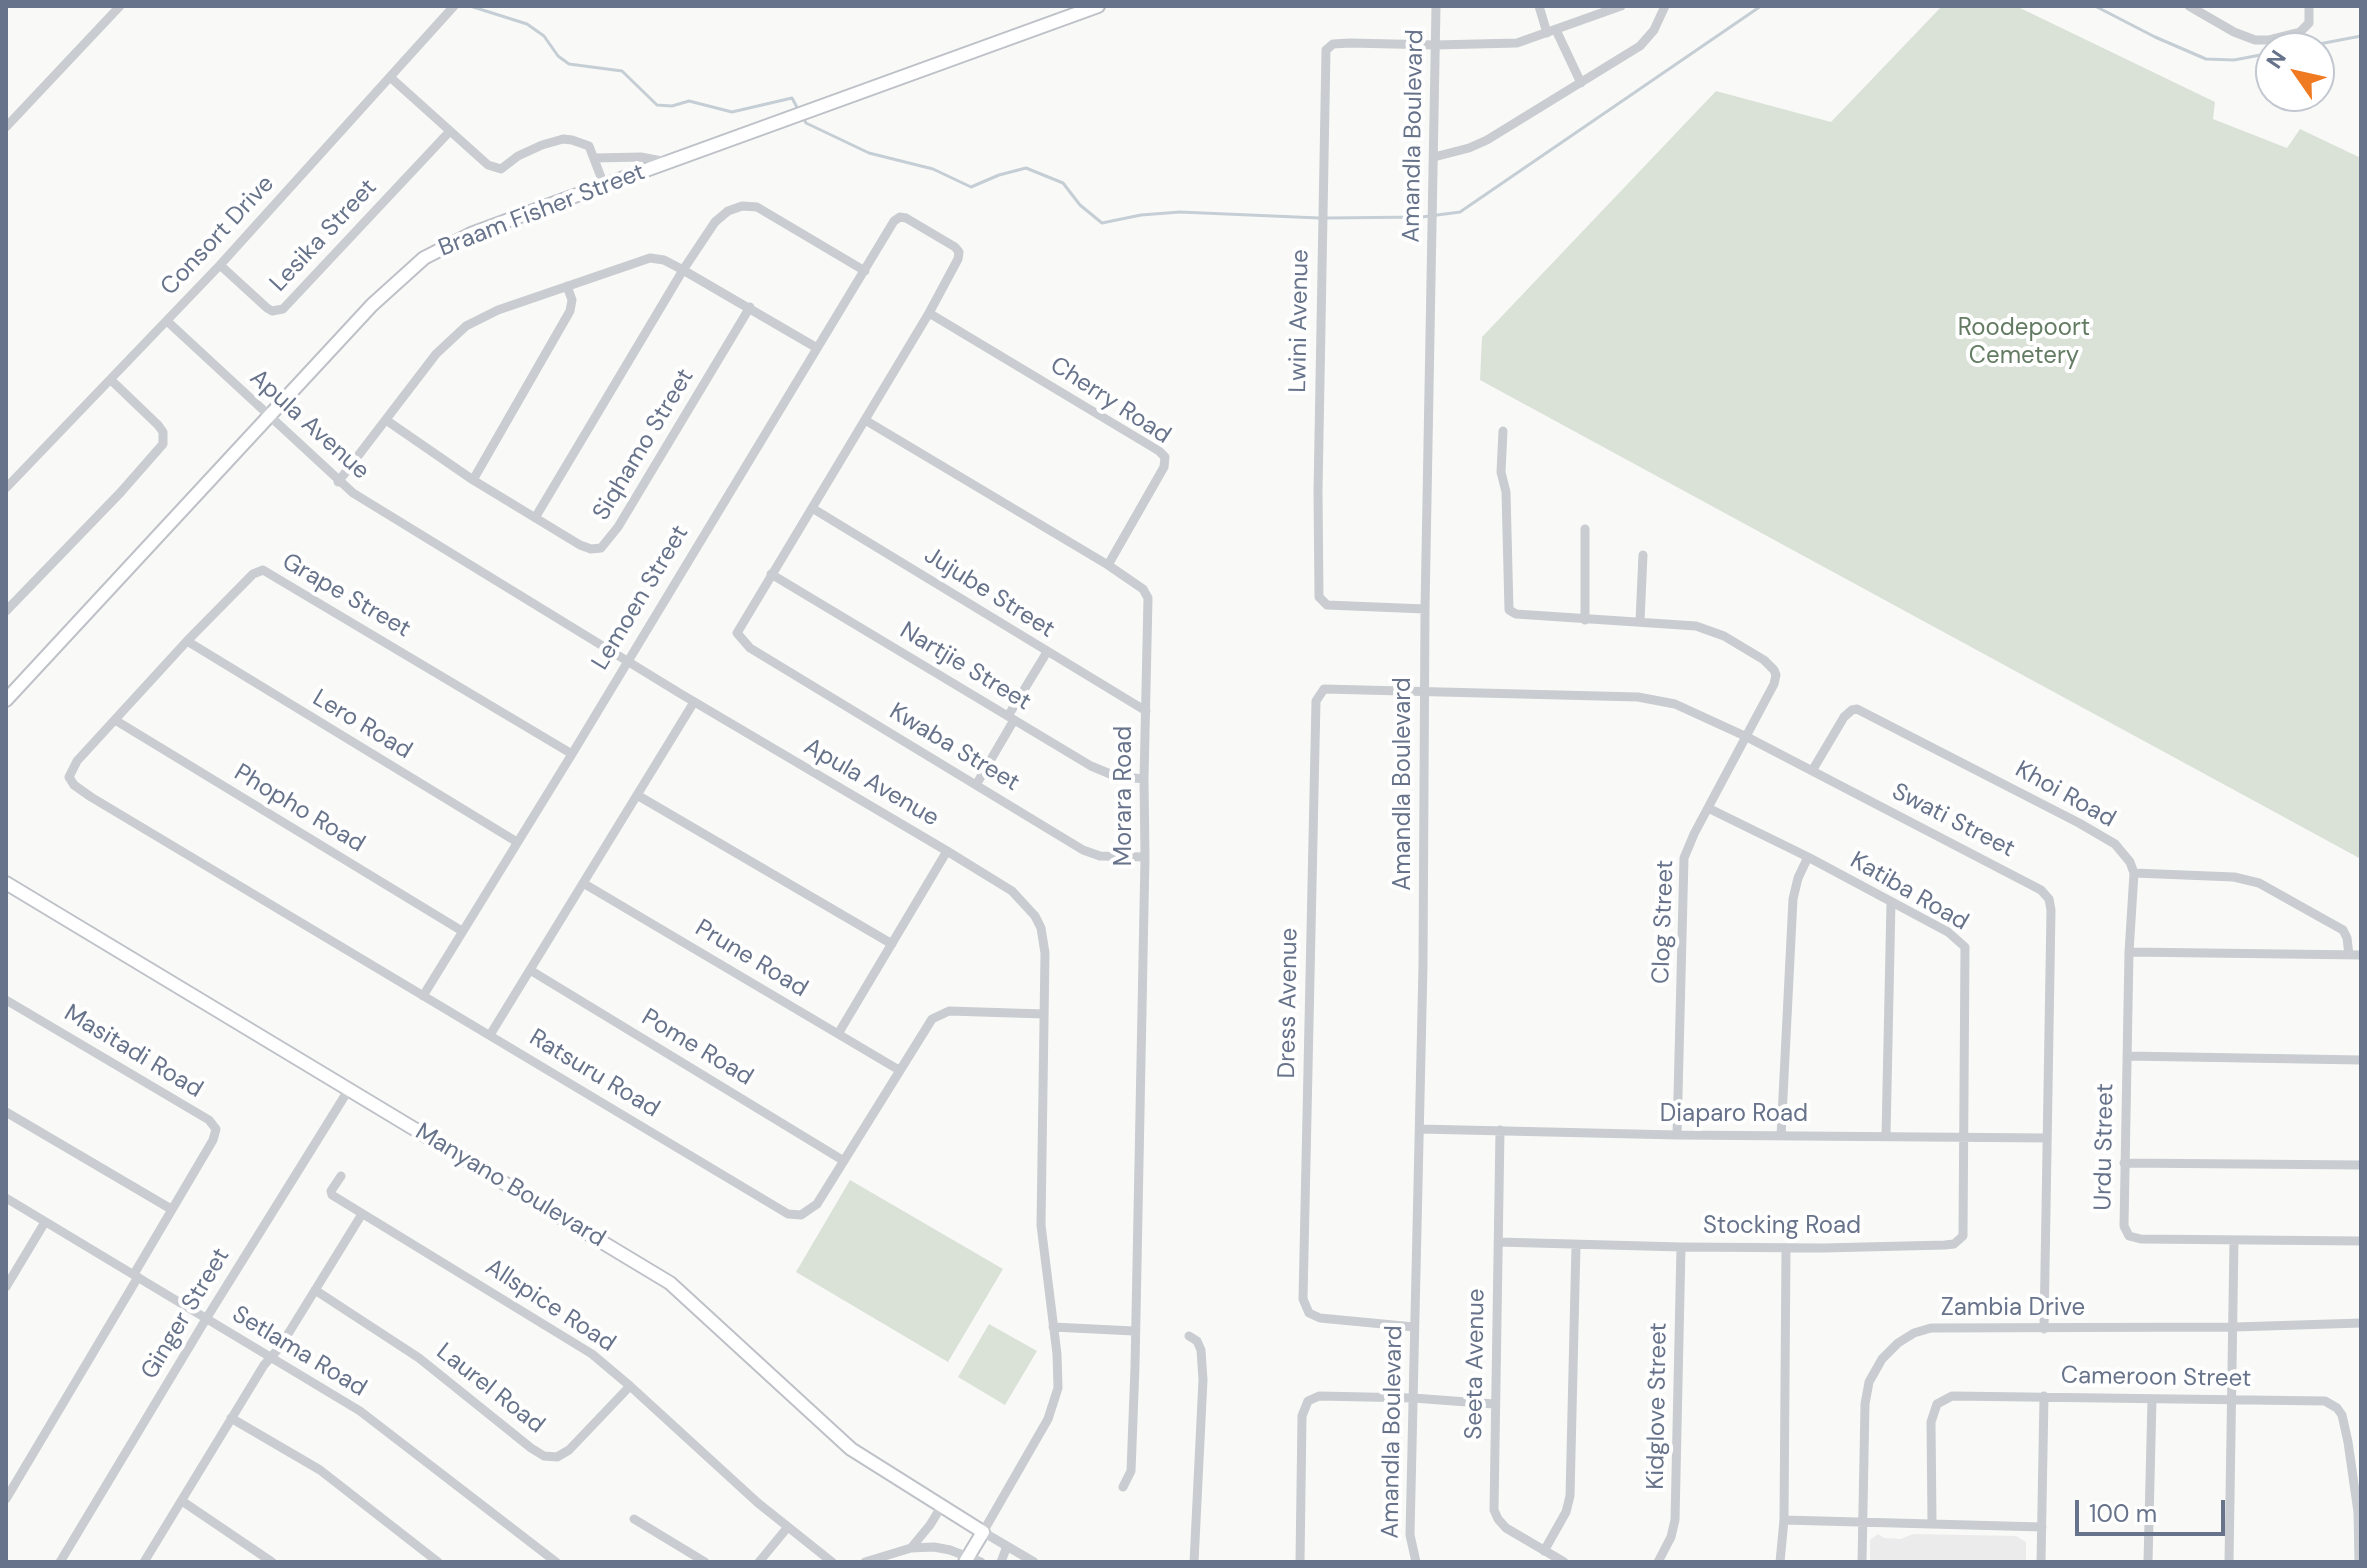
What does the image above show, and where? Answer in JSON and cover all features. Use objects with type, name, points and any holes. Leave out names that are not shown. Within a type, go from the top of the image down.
[{"type":"street","points":[[6,127],[120,6]]},
{"type":"street","name":"Braam Fisher Street","points":[[6,700],[372,305],[424,258],[471,234],[1074,10],[1098,6]]},
{"type":"street","name":"Amandla Boulevard","points":[[1416,1562],[1410,1535],[1423,966],[1425,609],[1436,6]]},
{"type":"street","points":[[1539,6],[1581,83]]},
{"type":"street","points":[[1436,45],[1517,43],[1621,6]]},
{"type":"street","points":[[1434,157],[1487,140],[1646,41],[1665,6]]},
{"type":"street","points":[[2189,6],[2245,37],[2268,40],[2295,34],[2309,23],[2309,6]]},
{"type":"street","name":"Consort Drive","points":[[6,488],[220,265],[451,9]]},
{"type":"street","name":"Lwini Avenue","points":[[1425,609],[1327,605],[1319,597],[1321,227],[1327,48],[1333,44],[1350,43],[1436,45]]},
{"type":"street","points":[[390,77],[484,162],[495,168],[505,167],[518,156],[563,139],[589,146],[604,185]]},
{"type":"street","name":"Lesika Street","points":[[220,265],[267,308],[272,311],[283,309],[450,131]]},
{"type":"street","points":[[595,158],[641,157],[670,162]]},
{"type":"street","points":[[535,518],[683,270],[715,222],[728,211],[749,205],[764,210],[865,271]]},
{"type":"street","name":"Lemoen Street","points":[[423,996],[894,221],[900,217],[959,252],[929,313]]},
{"type":"street","points":[[338,482],[436,354],[466,326],[498,310],[653,257],[750,307],[817,348]]},
{"type":"street","points":[[473,480],[570,311],[572,300],[567,286]]},
{"type":"street","name":"Siqhamo Street","points":[[386,420],[535,518],[587,548],[598,549],[607,544],[750,307]]},
{"type":"street","points":[[771,574],[929,313]]},
{"type":"street","name":"Cherry Road","points":[[929,313],[1165,457],[1164,467],[1108,565]]},
{"type":"street","name":"Apula Avenue","points":[[167,321],[338,482],[385,514],[694,702],[1012,891],[1035,916],[1041,928],[1045,953],[1041,1225],[1058,1372],[1055,1402],[983,1532]]},
{"type":"street","points":[[6,611],[163,444],[164,438],[158,425],[111,380]]},
{"type":"street","name":"Morara Road","points":[[865,420],[1108,565],[1143,589],[1148,598],[1131,1471],[1123,1487]]},
{"type":"street","points":[[1503,431],[1501,472],[1506,492],[1509,610],[1516,614],[1585,620],[1640,621],[1643,555]]},
{"type":"street","name":"Jujube Street","points":[[812,508],[1146,711]]},
{"type":"street","points":[[1585,529],[1585,620]]},
{"type":"street","name":"Grape Street","points":[[69,777],[77,761],[187,641],[253,574],[263,570],[572,754]]},
{"type":"street","name":"Kwaba Street","points":[[771,574],[737,633],[750,648],[1089,853],[1145,857]]},
{"type":"street","name":"Nartjie Street","points":[[771,574],[1106,773],[1144,779]]},
{"type":"street","name":"Clog Street","points":[[1640,621],[1696,626],[1724,636],[1771,665],[1776,675],[1684,858],[1677,1135]]},
{"type":"street","name":"Lero Road","points":[[187,641],[517,842]]},
{"type":"street","points":[[976,785],[1047,652]]},
{"type":"street","name":"Dress Avenue","points":[[1414,1327],[1320,1318],[1309,1313],[1303,1299],[1316,701],[1321,691],[1329,688],[1424,693]]},
{"type":"street","name":"Swati Street","points":[[1424,693],[1654,699],[1695,712],[2035,886],[2046,896],[2051,910],[2044,1329]]},
{"type":"street","points":[[490,1035],[694,702]]},
{"type":"street","name":"Khoi Road","points":[[1812,771],[1844,717],[1857,709],[2100,835],[2124,853],[2134,873]]},
{"type":"street","name":"Phopho Road","points":[[115,720],[462,931]]},
{"type":"street","name":"Ratsuru Road","points":[[69,777],[74,785],[91,797],[788,1214],[801,1215],[812,1209],[926,1027],[939,1014],[960,1010],[1044,1014]]},
{"type":"street","points":[[637,795],[892,944]]},
{"type":"street","name":"Katiba Road","points":[[1708,808],[1948,932],[1965,947],[1964,1135]]},
{"type":"street","points":[[838,1034],[947,851]]},
{"type":"street","points":[[1781,1136],[1793,899],[1808,857]]},
{"type":"street","points":[[2134,873],[2234,877],[2259,883],[2343,930],[2349,955]]},
{"type":"street","name":"Urdu Street","points":[[2134,873],[2124,1163],[2124,1226],[2129,1236],[2141,1239],[2361,1241]]},
{"type":"street","name":"Manyano Boulevard","points":[[6,883],[670,1283],[851,1449],[983,1532]]},
{"type":"street","name":"Prune Road","points":[[583,883],[899,1070]]},
{"type":"street","points":[[1886,1135],[1891,902]]},
{"type":"street","points":[[2129,952],[2361,955]]},
{"type":"street","name":"Pome Road","points":[[530,970],[844,1161]]},
{"type":"street","name":"Masitadi Road","points":[[6,1000],[213,1122],[217,1133],[6,1499]]},
{"type":"street","points":[[2127,1056],[2361,1060]]},
{"type":"street","name":"Ginger Street","points":[[60,1562],[349,1089]]},
{"type":"street","points":[[6,1112],[171,1209]]},
{"type":"street","name":"Diaparo Road","points":[[1420,1129],[2047,1138]]},
{"type":"street","name":"Seeta Avenue","points":[[1500,1130],[1494,1404],[1495,1515],[1506,1528],[1564,1562]]},
{"type":"street","name":"Stocking Road","points":[[1498,1242],[1786,1248],[1945,1245],[1959,1241],[1964,1231],[1964,1135]]},
{"type":"street","points":[[2124,1163],[2361,1165]]},
{"type":"street","name":"Allspice Road","points":[[341,1176],[331,1191],[332,1195],[577,1344],[630,1386],[787,1528],[832,1562]]},
{"type":"street","name":"Setlama Road","points":[[6,1198],[375,1422],[556,1562]]},
{"type":"street","points":[[144,1562],[264,1365],[280,1347],[362,1214]]},
{"type":"street","points":[[6,1287],[45,1222]]},
{"type":"street","points":[[2229,1562],[2234,1240]]},
{"type":"street","points":[[1544,1551],[1566,1512],[1570,1496],[1576,1245]]},
{"type":"street","name":"Kidglove Street","points":[[1658,1562],[1671,1537],[1675,1520],[1681,1247]]},
{"type":"street","points":[[1780,1562],[1784,1520],[1786,1248]]},
{"type":"street","name":"Laurel Road","points":[[315,1290],[419,1358],[544,1456],[557,1457],[569,1450],[630,1386]]},
{"type":"street","name":"Zambia Drive","points":[[1862,1562],[1865,1404],[1869,1382],[1882,1359],[1914,1333],[1931,1328],[2235,1327],[2361,1323]]},
{"type":"street","points":[[1053,1327],[1134,1331]]},
{"type":"street","points":[[1189,1336],[1197,1341],[1201,1350],[1203,1380],[1194,1562]]},
{"type":"street","name":"Cameroon Street","points":[[1932,1522],[1931,1422],[1937,1404],[1952,1396],[2325,1401],[2342,1415],[2353,1467],[2359,1562]]},
{"type":"street","points":[[2041,1562],[2044,1396]]},
{"type":"street","points":[[1300,1562],[1302,1416],[1305,1405],[1312,1398],[1413,1398],[1494,1404]]},
{"type":"street","points":[[2148,1562],[2152,1399]]},
{"type":"street","points":[[231,1418],[320,1470],[438,1562]]},
{"type":"street","points":[[182,1501],[272,1562]]},
{"type":"street","points":[[911,1548],[941,1507]]},
{"type":"street","points":[[634,1519],[705,1562]]},
{"type":"street","points":[[1784,1520],[2042,1527]]},
{"type":"street","points":[[759,1562],[787,1528]]},
{"type":"street","points":[[865,1562],[911,1548],[934,1547],[971,1560],[983,1532],[1034,1562]]},
{"type":"street","points":[[1001,1562],[1007,1546]]},
{"type":"shaded area","points":[[1878,1534],[1884,1538],[1901,1539],[1913,1534],[2016,1536],[2026,1542],[2026,1562],[1870,1562],[1870,1540]]},
{"type":"green space","name":"Roodepoort Cemetery","points":[[1942,6],[2016,6],[2215,102],[2213,119],[2287,148],[2300,129],[2361,158],[2361,859],[1480,380],[1482,337],[1716,91],[1831,122]]},
{"type":"green space","points":[[850,1180],[1003,1269],[948,1362],[796,1272]]},
{"type":"green space","points":[[989,1324],[1037,1351],[1005,1405],[958,1377]]},
{"type":"waterway","points":[[470,6],[527,24],[544,36],[558,56],[569,64],[622,71],[657,105],[672,106],[689,101],[732,112],[792,98],[799,111]]},
{"type":"waterway","points":[[1327,218],[1422,217],[1460,212],[1761,6]]},
{"type":"waterway","points":[[2095,6],[2206,59],[2234,60],[2255,56]]},
{"type":"waterway","points":[[2335,41],[2361,36]]},
{"type":"waterway","points":[[803,117],[806,123],[869,153],[933,169],[971,187],[1026,168],[1063,183],[1080,205],[1102,223],[1141,215],[1180,212],[1319,218]]}]
